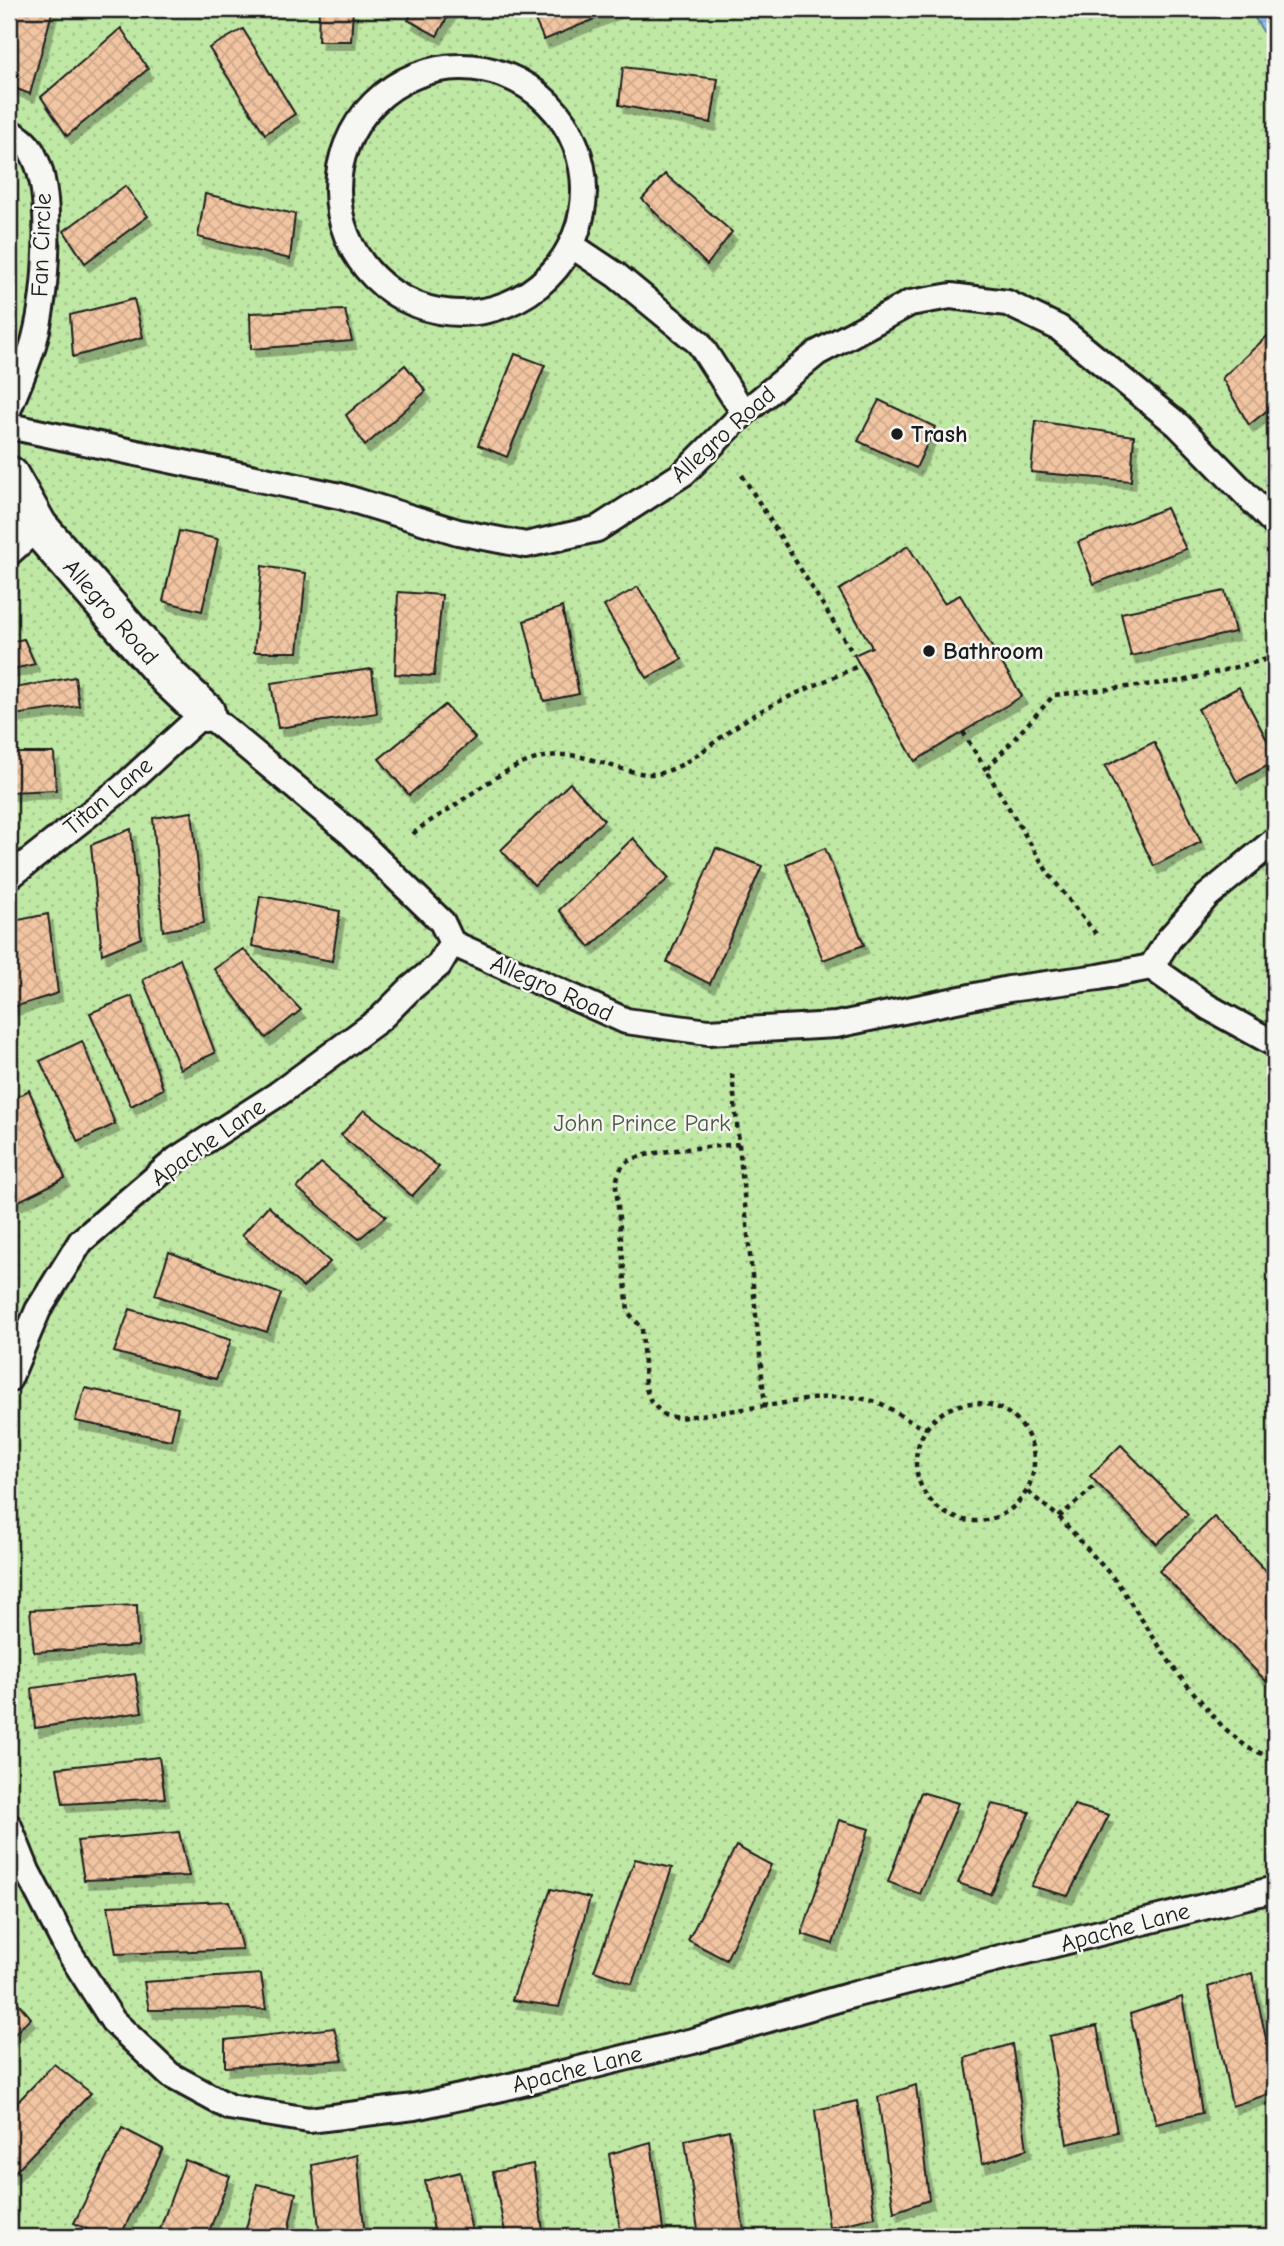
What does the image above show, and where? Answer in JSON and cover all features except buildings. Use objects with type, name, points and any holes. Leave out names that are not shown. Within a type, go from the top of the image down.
[{"type":"street","name":"Allegro Road","points":[[9,475],[38,527],[169,678],[205,712]]},
{"type":"lane","points":[[457,66],[478,68],[498,71],[536,91],[565,122],[582,162],[584,204],[571,246],[550,278],[518,300],[481,314],[442,313],[405,302],[373,279],[350,247],[338,210],[338,172],[352,130],[378,97],[414,74],[457,66]]},
{"type":"lane","name":"Fan Circle","points":[[9,132],[27,145],[36,158],[44,185],[46,255],[35,338],[9,408]]},
{"type":"lane","points":[[571,246],[616,275],[699,343],[744,413]]},
{"type":"lane","name":"Allegro Road","points":[[9,426],[340,496],[458,532],[526,545],[597,529],[684,473],[744,413],[817,353],[910,303],[951,296],[1007,303],[1059,328],[1178,425],[1275,524]]},
{"type":"lane","points":[[9,553],[38,527]]},
{"type":"lane","name":"Allegro Road","points":[[205,712],[340,824],[442,922],[452,943],[626,1021],[708,1032],[836,1025],[1009,989],[1151,967]]},
{"type":"lane","name":"Titan Lane","points":[[9,877],[122,788],[205,712]]},
{"type":"lane","points":[[1275,840],[1207,896],[1169,939],[1151,967],[1208,1007],[1275,1044]]},
{"type":"lane","name":"Apache Lane","points":[[9,1379],[38,1310],[81,1241],[177,1159],[278,1094],[380,1019],[439,965],[452,943]]},
{"type":"lane","name":"Apache Lane","points":[[9,1826],[27,1871],[69,1952],[113,2021],[170,2075],[229,2107],[309,2120],[414,2107],[502,2088],[693,2042],[852,1995],[1275,1889]]},
{"type":"path","points":[[719,439],[854,655]]},
{"type":"path","points":[[986,771],[1054,695],[1182,681],[1275,657]]},
{"type":"path","points":[[384,866],[419,829],[488,781],[524,763],[552,756],[582,757],[620,769],[662,773],[701,754],[741,723],[860,665]]},
{"type":"path","points":[[963,732],[1048,873],[1103,944],[1151,967]]},
{"type":"path","points":[[728,1031],[765,1406]]},
{"type":"path","points":[[739,1144],[645,1156],[625,1163],[617,1175],[628,1312],[642,1328],[645,1386],[651,1402],[664,1415],[679,1418],[854,1396],[879,1403],[917,1426],[927,1428]]},
{"type":"path","points":[[981,1403],[1000,1409],[1017,1419],[1028,1437],[1034,1456],[1028,1492],[995,1518],[977,1521],[958,1518],[942,1511],[928,1497],[919,1481],[916,1463],[919,1444],[927,1428],[942,1413],[960,1405],[981,1403]]},
{"type":"path","points":[[1059,1517],[1098,1483]]},
{"type":"path","points":[[1028,1492],[1059,1517],[1117,1582],[1177,1673],[1222,1726],[1248,1748],[1275,1759]]},
{"type":"green space","name":"John Prince Park","points":[[9,9],[1275,9],[1275,2237],[9,2237]]},
{"type":"water","points":[[1249,9],[1275,9],[1275,50]]},
{"type":"place","name":"Trash","points":[[897,434]]},
{"type":"place","name":"Bathroom","points":[[929,651]]}]
